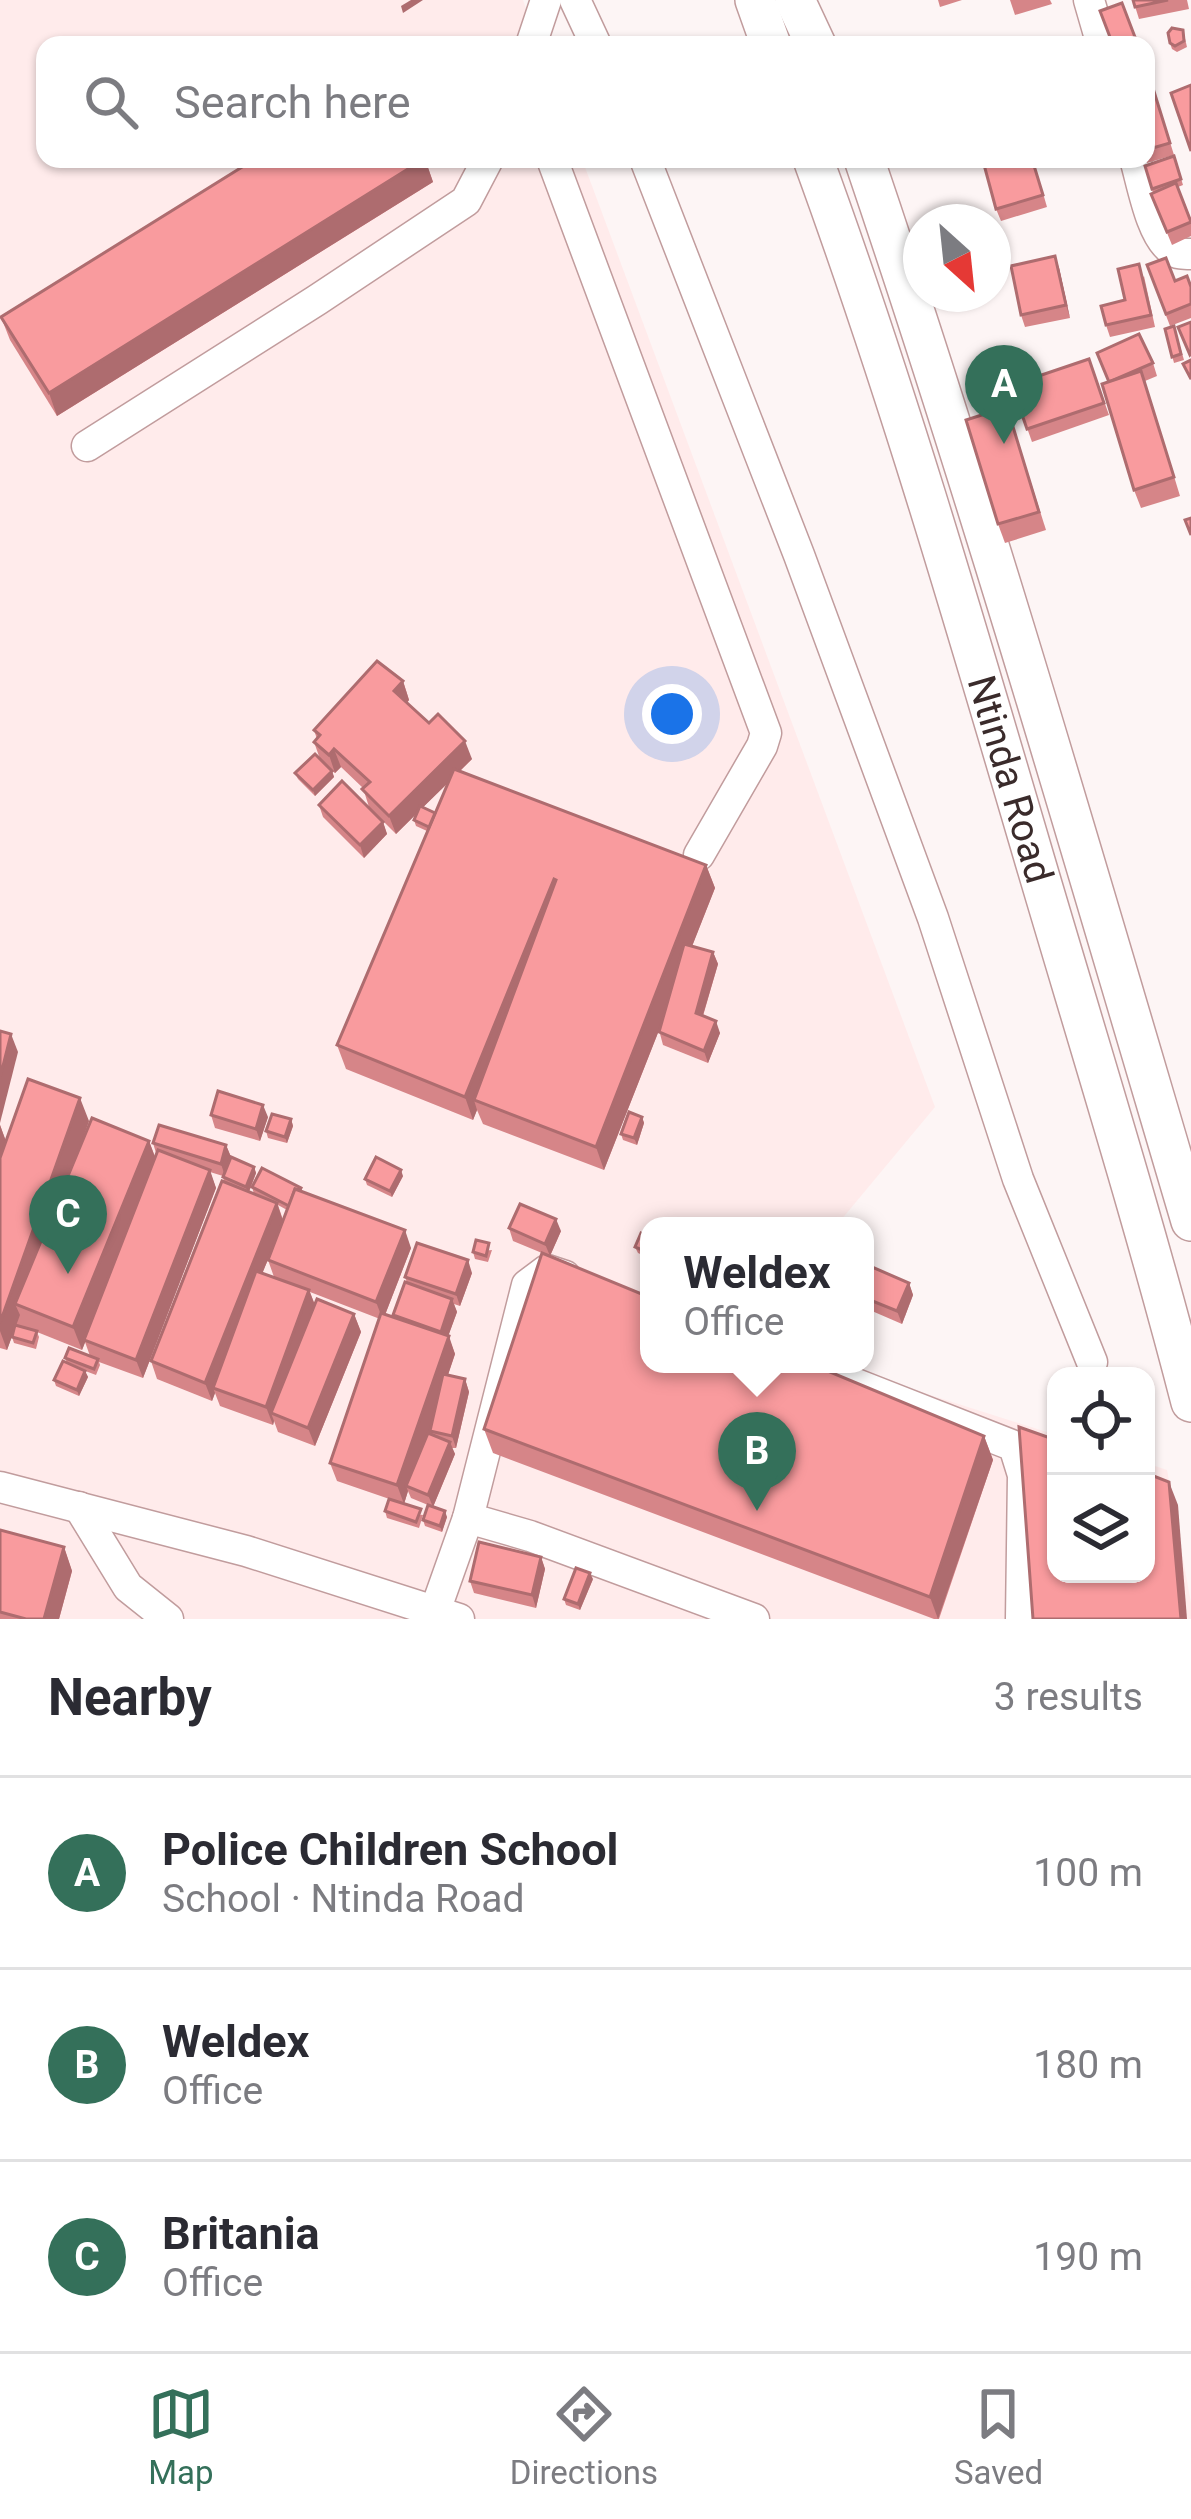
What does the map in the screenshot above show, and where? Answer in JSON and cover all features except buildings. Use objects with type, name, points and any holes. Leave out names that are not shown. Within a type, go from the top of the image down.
[{"type":"main road","points":[[755,0],[768,36]]},
{"type":"main road","points":[[795,0],[812,36]]},
{"type":"main road","name":"Ntinda Road","points":[[816,168],[981,677],[1191,1402]]},
{"type":"main road","name":"Ntinda Road","points":[[867,168],[1010,608],[1191,1221]]},
{"type":"street","points":[[534,36],[546,0]]},
{"type":"street","points":[[575,0],[591,36]]},
{"type":"street","points":[[1088,0],[1099,36]]},
{"type":"street","points":[[87,446],[466,201],[483,168]]},
{"type":"street","points":[[555,168],[766,733],[699,855]]},
{"type":"street","points":[[648,168],[933,918],[1018,1179],[1092,1362]]},
{"type":"street","points":[[1138,168],[1164,242],[1174,252],[1191,254]]},
{"type":"street","points":[[0,1487],[246,1551],[447,1615],[527,1285],[547,1270],[588,1285]]},
{"type":"street","points":[[830,1373],[1014,1446],[1023,1475],[1022,1619]]},
{"type":"street","points":[[79,1507],[128,1588],[168,1619]]},
{"type":"street","points":[[468,1518],[530,1536],[754,1619]]},
{"type":"shaded area","points":[[0,0],[523,0],[536,36],[36,36],[36,168],[585,168],[935,1107],[843,1217],[640,1217],[640,1373],[861,1373],[1047,1432],[1047,1583],[1155,1583],[1155,1466],[1167,1470],[1191,1619],[0,1619]]},
{"type":"place","name":"Police Children School","points":[[1004,444]]},
{"type":"place","name":"Britania","points":[[68,1274]]},
{"type":"place","name":"Weldex","points":[[757,1511]]}]
